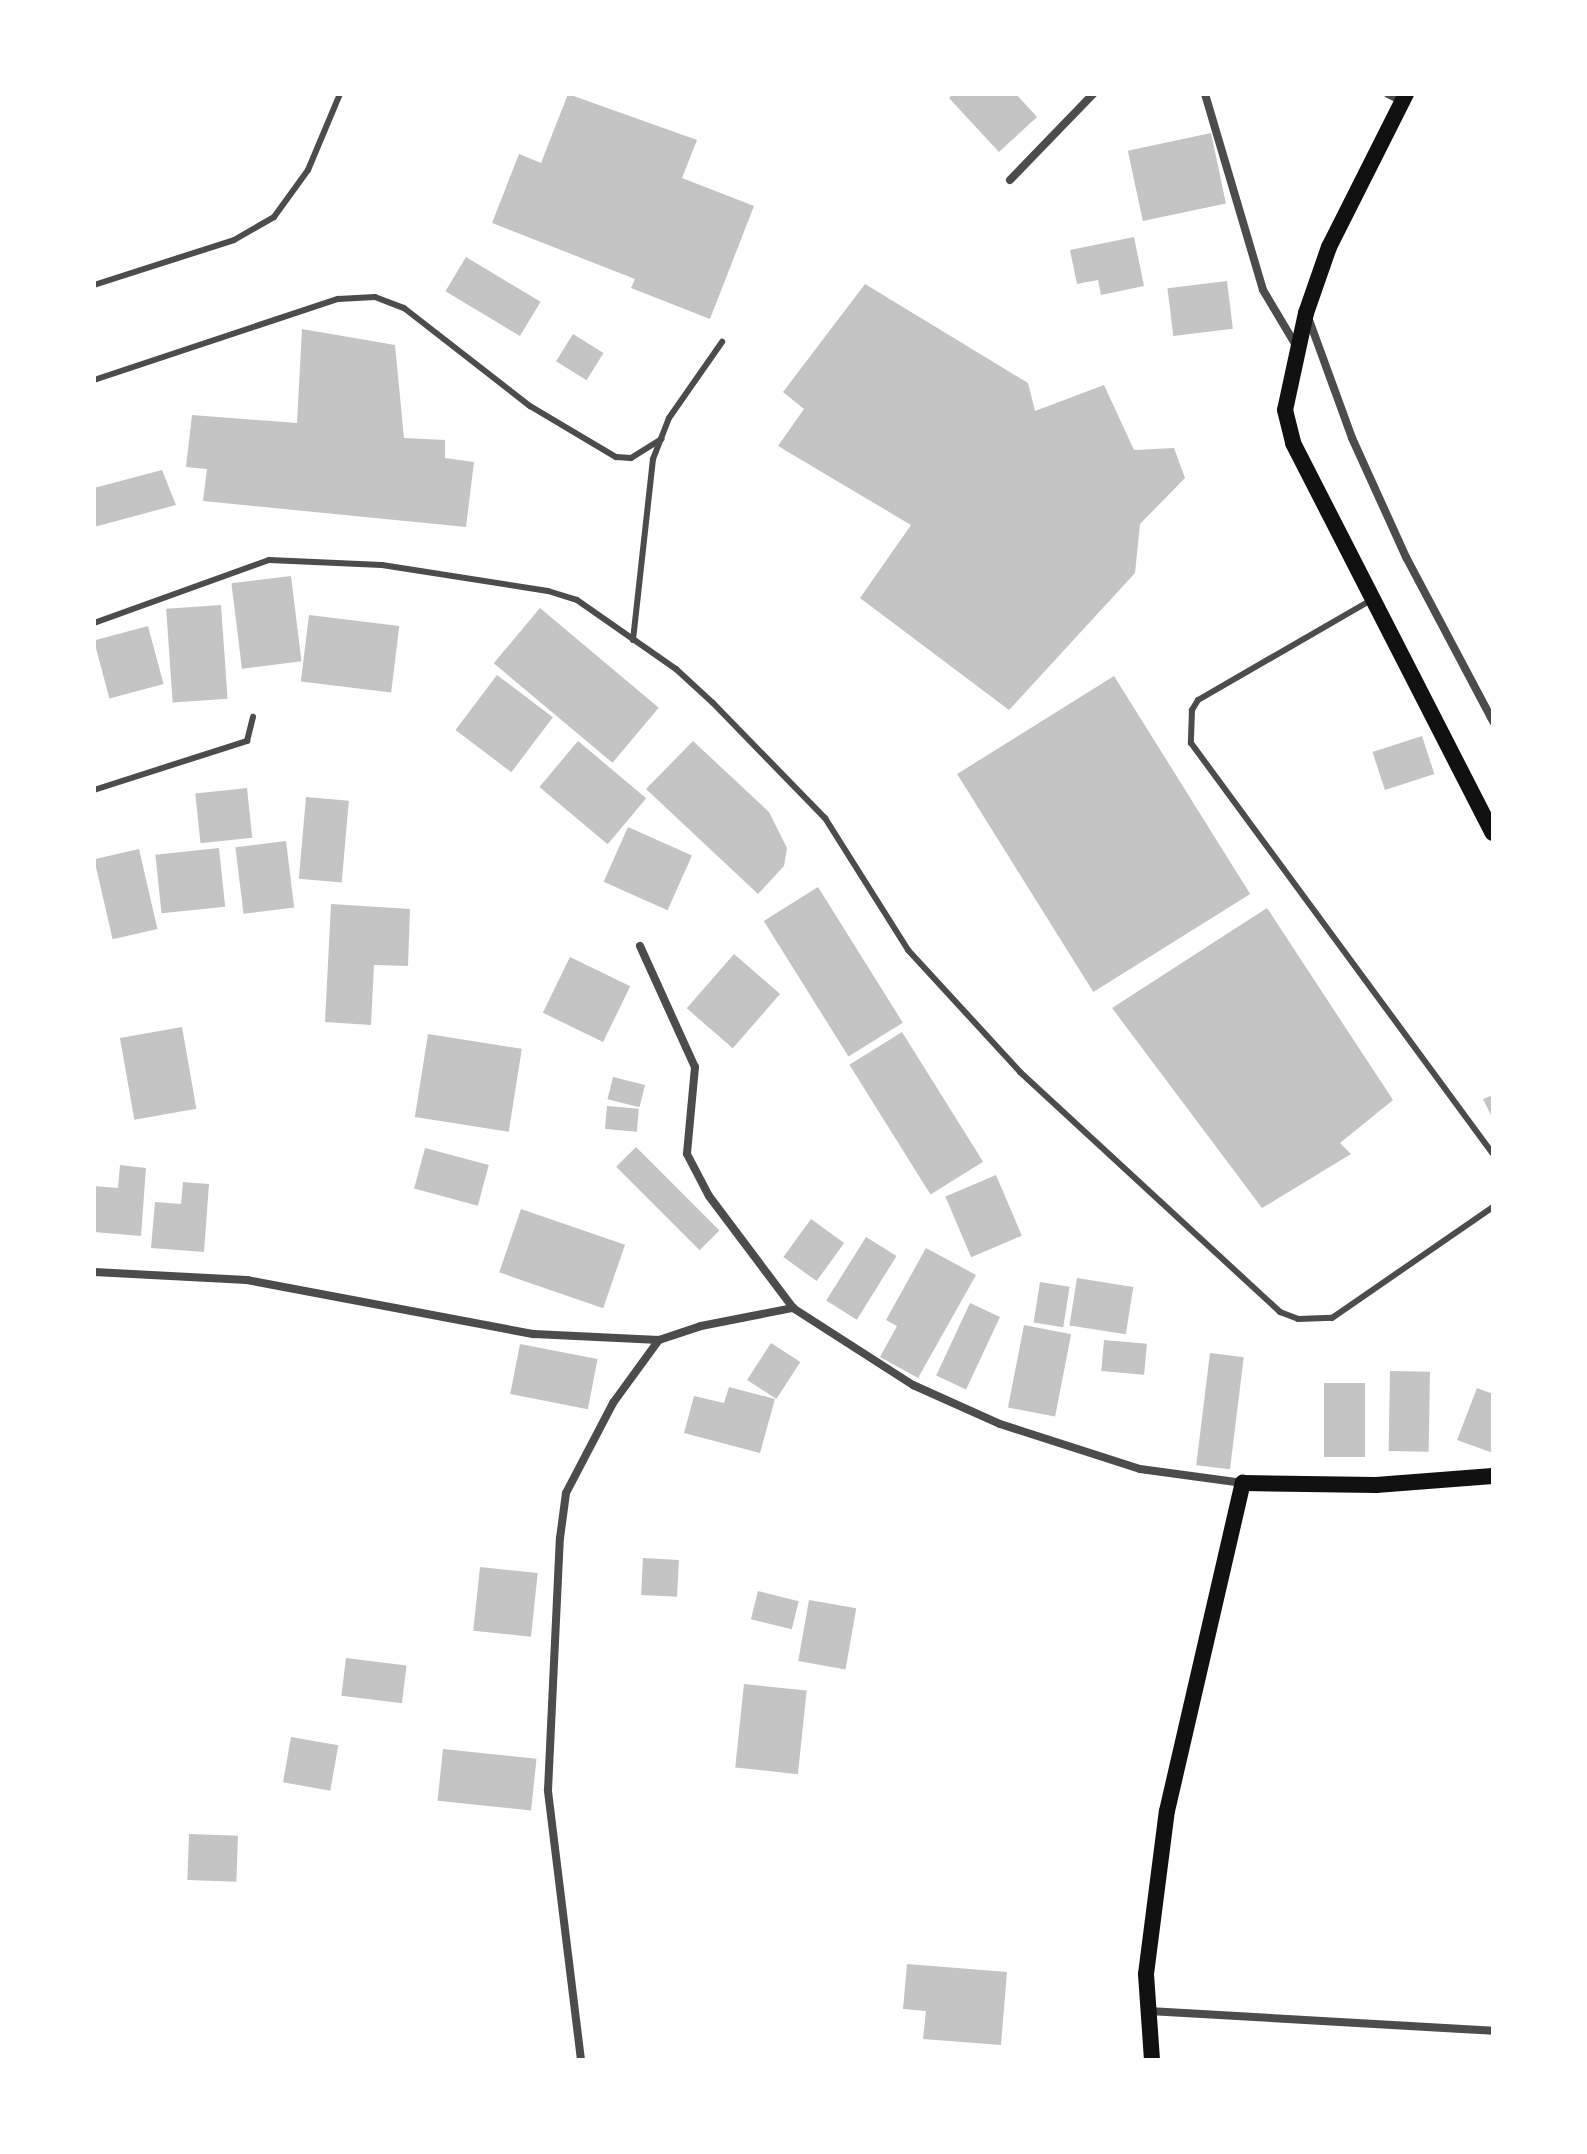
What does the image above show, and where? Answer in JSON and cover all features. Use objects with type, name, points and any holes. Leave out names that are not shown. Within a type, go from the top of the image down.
[{"type":"main road","points":[[1399,97],[1329,247],[1306,313],[1285,410],[1293,443],[1376,598],[1493,833]]},
{"type":"main road","points":[[1152,2060],[1146,1974],[1167,1811],[1243,1483],[1376,1485],[1493,1476]]},
{"type":"street","points":[[1010,180],[1093,94]]},
{"type":"street","points":[[1205,94],[1258,278],[1297,348]]},
{"type":"street","points":[[1306,313],[1352,438],[1406,557],[1493,721]]},
{"type":"street","points":[[640,946],[695,1067],[687,1154],[709,1196],[793,1308],[913,1385],[1000,1424],[1140,1469],[1243,1483]]},
{"type":"street","points":[[94,1272],[247,1280],[534,1334],[659,1340],[701,1326],[793,1308]]},
{"type":"street","points":[[581,2060],[548,1790],[560,1538],[566,1493],[613,1403],[659,1340]]},
{"type":"street","points":[[1149,2011],[1493,2031]]},
{"type":"lane","points":[[94,285],[234,240],[274,217],[308,170],[340,94]]},
{"type":"lane","points":[[94,380],[338,299],[375,297],[404,308],[530,406],[616,457],[631,458],[661,439]]},
{"type":"lane","points":[[633,640],[642,538],[661,439],[669,418],[722,342]]},
{"type":"lane","points":[[94,623],[269,560],[382,565],[548,591],[577,600],[676,669],[825,818],[908,950],[1020,1072],[1280,1312],[1298,1319],[1332,1318],[1493,1207]]},
{"type":"lane","points":[[1376,598],[1198,700],[1192,710],[1191,743],[1493,1154]]},
{"type":"lane","points":[[94,790],[247,741],[253,717]]},
{"type":"building","points":[[568,94],[697,140],[682,178],[754,206],[710,319],[631,288],[635,279],[492,223],[519,154],[541,163]]},
{"type":"building","points":[[953,94],[1016,94],[1037,117],[999,152],[949,98]]},
{"type":"building","points":[[1211,133],[1226,203],[1143,221],[1128,151]]},
{"type":"building","points":[[1134,237],[1144,286],[1101,295],[1098,280],[1077,284],[1070,250]]},
{"type":"building","points":[[466,257],[541,302],[520,336],[445,291]]},
{"type":"building","points":[[1227,281],[1233,329],[1173,336],[1167,288]]},
{"type":"building","points":[[865,284],[1028,383],[1035,411],[1104,385],[1134,450],[1174,448],[1185,478],[1140,524],[1135,573],[1009,710],[860,598],[911,525],[778,446],[804,409],[783,392]]},
{"type":"building","points":[[302,329],[395,345],[404,438],[445,440],[445,458],[474,462],[466,527],[203,501],[207,469],[186,467],[192,415],[297,423]]},
{"type":"building","points":[[573,334],[604,353],[587,380],[556,361]]},
{"type":"building","points":[[162,470],[176,505],[94,527],[94,488]]},
{"type":"building","points":[[291,576],[301,661],[242,669],[231,583]]},
{"type":"building","points":[[221,605],[228,699],[173,703],[166,609]]},
{"type":"building","points":[[540,608],[659,708],[612,763],[494,663]]},
{"type":"building","points":[[309,615],[399,626],[391,693],[301,682]]},
{"type":"building","points":[[148,626],[164,684],[109,698],[94,640]]},
{"type":"building","points":[[497,675],[553,717],[511,772],[455,730]]},
{"type":"building","points":[[1114,676],[1250,894],[1093,992],[957,774]]},
{"type":"building","points":[[1422,736],[1434,774],[1385,790],[1373,752]]},
{"type":"building","points":[[578,741],[646,798],[608,844],[539,787]]},
{"type":"building","points":[[693,741],[769,812],[787,848],[784,866],[758,894],[646,789]]},
{"type":"building","points":[[247,788],[252,838],[201,843],[195,793]]},
{"type":"building","points":[[306,797],[349,801],[342,882],[299,879]]},
{"type":"building","points":[[628,827],[692,855],[668,910],[604,882]]},
{"type":"building","points":[[286,841],[294,908],[244,914],[235,847]]},
{"type":"building","points":[[219,848],[225,907],[162,913],[155,855]]},
{"type":"building","points":[[139,849],[157,929],[113,939],[94,859]]},
{"type":"building","points":[[818,887],[903,1023],[849,1057],[764,921]]},
{"type":"building","points":[[331,904],[410,909],[408,966],[374,965],[371,1025],[325,1022]]},
{"type":"building","points":[[1267,908],[1393,1100],[1340,1143],[1351,1154],[1262,1208],[1112,1008]]},
{"type":"building","points":[[734,954],[780,994],[733,1048],[687,1008]]},
{"type":"building","points":[[570,957],[630,986],[603,1042],[543,1013]]},
{"type":"building","points":[[182,1027],[196,1109],[134,1120],[120,1038]]},
{"type":"building","points":[[902,1032],[983,1162],[930,1195],[849,1065]]},
{"type":"building","points":[[428,1034],[522,1049],[509,1132],[415,1117]]},
{"type":"building","points":[[613,1077],[645,1085],[639,1107],[607,1099]]},
{"type":"building","points":[[1493,1095],[1493,1119],[1483,1099]]},
{"type":"building","points":[[607,1106],[639,1109],[637,1132],[605,1129]]},
{"type":"building","points":[[636,1147],[719,1230],[700,1250],[616,1167]]},
{"type":"building","points":[[425,1148],[489,1165],[478,1206],[414,1189]]},
{"type":"building","points":[[120,1165],[146,1168],[141,1236],[94,1232],[94,1186],[118,1188]]},
{"type":"building","points":[[996,1175],[1022,1236],[971,1257],[945,1196]]},
{"type":"building","points":[[183,1182],[209,1184],[204,1252],[151,1248],[155,1202],[181,1204]]},
{"type":"building","points":[[521,1209],[625,1245],[603,1308],[499,1272]]},
{"type":"building","points":[[811,1219],[844,1243],[817,1281],[783,1257]]},
{"type":"building","points":[[866,1237],[897,1256],[857,1320],[826,1301]]},
{"type":"building","points":[[926,1248],[976,1275],[918,1378],[880,1357],[897,1326],[886,1320]]},
{"type":"building","points":[[1077,1278],[1133,1287],[1126,1334],[1069,1325]]},
{"type":"building","points":[[1040,1282],[1070,1287],[1063,1327],[1034,1322]]},
{"type":"building","points":[[970,1303],[1000,1317],[966,1389],[936,1376]]},
{"type":"building","points":[[1024,1325],[1071,1334],[1055,1417],[1008,1407]]},
{"type":"building","points":[[1104,1340],[1147,1344],[1144,1375],[1101,1371]]},
{"type":"building","points":[[771,1343],[800,1362],[776,1399],[747,1380]]},
{"type":"building","points":[[520,1344],[598,1359],[588,1409],[510,1394]]},
{"type":"building","points":[[1210,1353],[1244,1357],[1230,1469],[1196,1465]]},
{"type":"building","points":[[1390,1371],[1430,1372],[1429,1452],[1389,1451]]},
{"type":"building","points":[[1324,1383],[1365,1383],[1365,1457],[1324,1457]]},
{"type":"building","points":[[729,1387],[775,1399],[760,1453],[684,1433],[694,1396],[724,1403]]},
{"type":"building","points":[[1477,1388],[1493,1394],[1493,1453],[1457,1440]]},
{"type":"building","points":[[643,1558],[679,1560],[677,1597],[641,1595]]},
{"type":"building","points":[[480,1567],[538,1573],[531,1637],[473,1631]]},
{"type":"building","points":[[758,1591],[799,1601],[792,1629],[751,1619]]},
{"type":"building","points":[[809,1600],[856,1608],[846,1669],[798,1661]]},
{"type":"building","points":[[346,1658],[407,1665],[402,1703],[341,1696]]},
{"type":"building","points":[[744,1684],[807,1691],[798,1774],[735,1768]]},
{"type":"building","points":[[291,1737],[338,1745],[330,1791],[283,1782]]},
{"type":"building","points":[[443,1749],[536,1759],[531,1811],[438,1801]]},
{"type":"building","points":[[189,1834],[238,1836],[236,1882],[187,1880]]},
{"type":"building","points":[[907,1964],[1007,1972],[1001,2045],[923,2039],[926,2011],[903,2009]]}]
